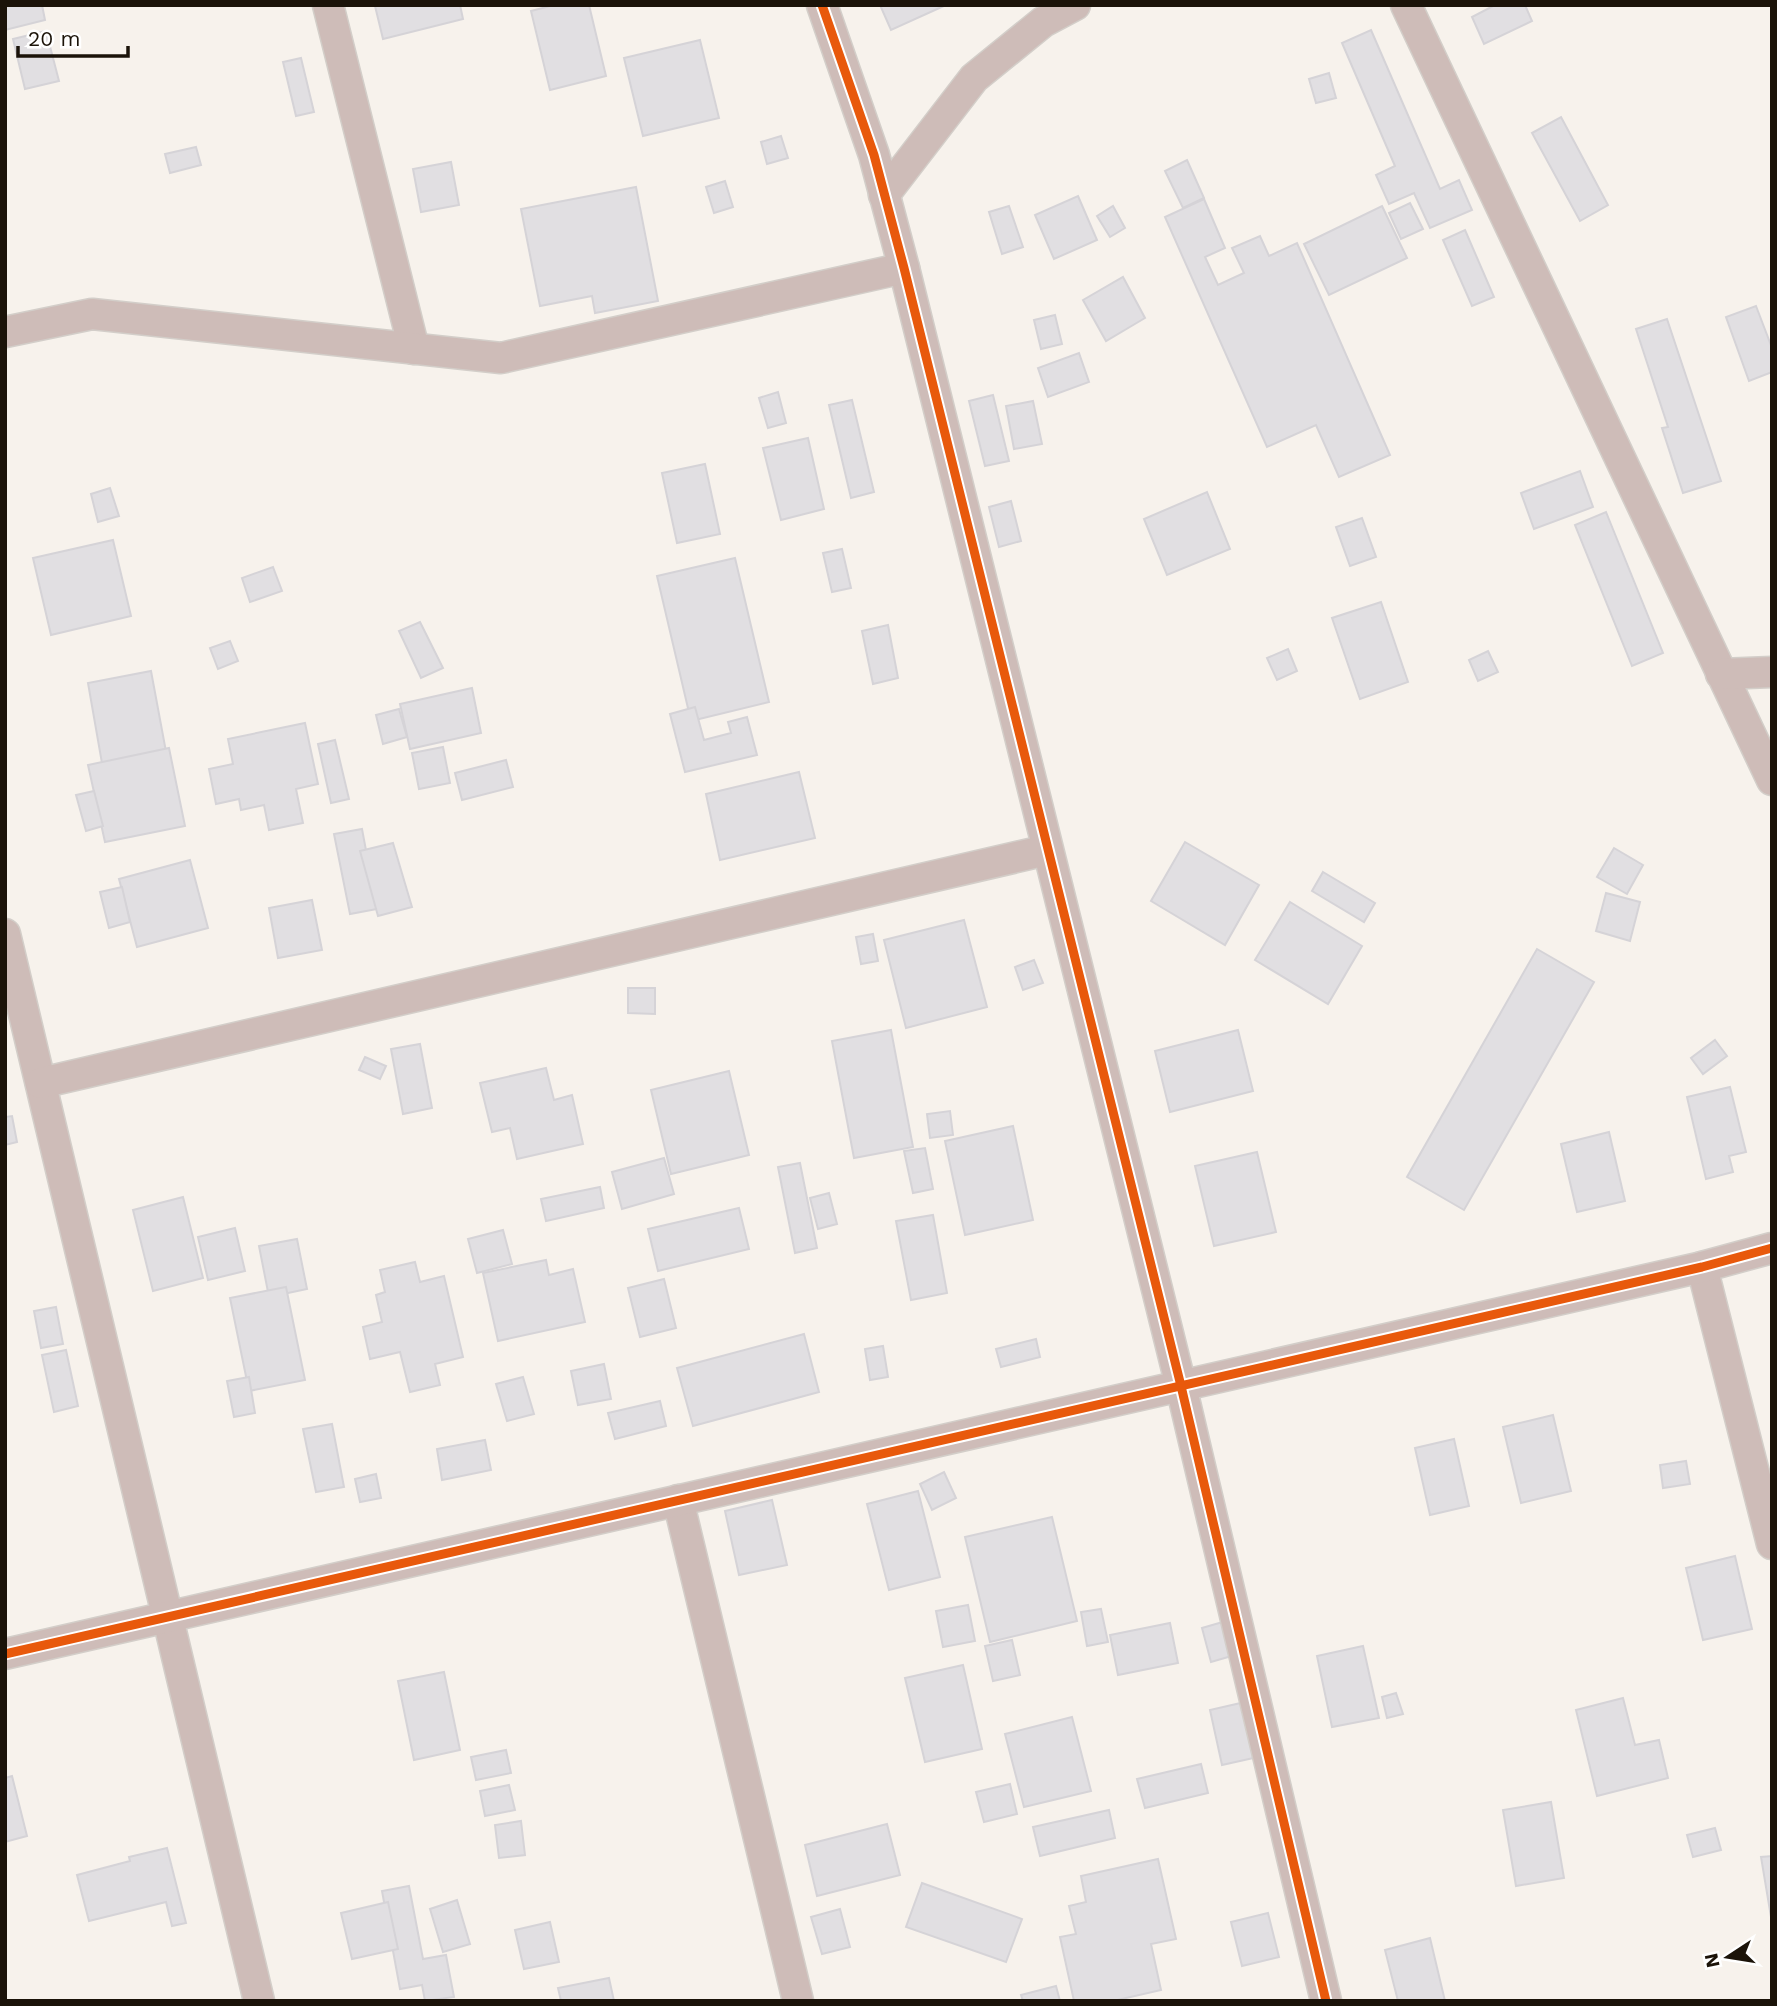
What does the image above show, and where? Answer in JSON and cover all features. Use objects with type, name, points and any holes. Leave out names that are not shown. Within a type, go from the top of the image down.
[{"type":"street","points":[[328,5],[414,349]]},
{"type":"street","points":[[822,5],[874,155],[904,268],[1181,1386],[1326,2001]]},
{"type":"street","points":[[884,195],[974,78],[1043,22],[1075,5]]},
{"type":"street","points":[[1406,5],[1772,780]]},
{"type":"street","points":[[5,332],[92,314],[501,358],[904,268]]},
{"type":"street","points":[[1721,674],[1772,672]]},
{"type":"street","points":[[41,1083],[1047,850]]},
{"type":"street","points":[[5,934],[260,2001]]},
{"type":"street","points":[[5,1654],[1702,1267],[1772,1248]]},
{"type":"street","points":[[1702,1267],[1772,1544]]},
{"type":"street","points":[[678,1500],[798,2001]]},
{"type":"building","points":[[5,5],[42,5],[45,20],[5,30]]},
{"type":"building","points":[[460,5],[463,19],[383,39],[375,6]]},
{"type":"building","points":[[554,5],[589,5],[606,76],[550,90],[531,11]]},
{"type":"building","points":[[880,5],[946,5],[891,30]]},
{"type":"building","points":[[1495,5],[1525,5],[1532,21],[1484,44],[1472,17]]},
{"type":"building","points":[[1371,30],[1440,189],[1459,180],[1472,210],[1430,228],[1414,193],[1389,204],[1376,175],[1395,166],[1342,43]]},
{"type":"building","points":[[46,31],[59,81],[25,89],[13,39]]},
{"type":"building","points":[[700,40],[719,118],[643,136],[624,58]]},
{"type":"building","points":[[301,58],[314,112],[296,116],[283,62]]},
{"type":"building","points":[[1329,73],[1336,98],[1316,103],[1309,79]]},
{"type":"building","points":[[1561,117],[1608,205],[1580,221],[1532,133]]},
{"type":"building","points":[[781,136],[788,158],[767,164],[761,142]]},
{"type":"building","points":[[196,147],[201,165],[170,173],[165,154]]},
{"type":"building","points":[[1187,160],[1204,198],[1183,208],[1165,171]]},
{"type":"building","points":[[451,162],[459,205],[421,212],[413,169]]},
{"type":"building","points":[[725,181],[733,207],[714,213],[706,187]]},
{"type":"building","points":[[636,187],[658,301],[595,313],[592,296],[540,306],[521,209]]},
{"type":"building","points":[[1078,196],[1097,240],[1054,259],[1035,215]]},
{"type":"building","points":[[1204,199],[1225,248],[1205,257],[1218,285],[1244,273],[1232,248],[1260,236],[1269,256],[1297,243],[1390,455],[1339,477],[1316,425],[1267,447],[1165,217]]},
{"type":"building","points":[[1410,203],[1423,229],[1401,239],[1389,213]]},
{"type":"building","points":[[1009,206],[1023,247],[1002,254],[989,212]]},
{"type":"building","points":[[1113,206],[1125,228],[1110,237],[1097,216]]},
{"type":"building","points":[[1382,206],[1407,258],[1329,295],[1304,244]]},
{"type":"building","points":[[1465,230],[1494,297],[1472,306],[1443,240]]},
{"type":"building","points":[[1123,277],[1145,318],[1106,341],[1083,300]]},
{"type":"building","points":[[1756,306],[1772,348],[1772,372],[1749,381],[1726,317]]},
{"type":"building","points":[[1055,315],[1062,344],[1041,349],[1034,320]]},
{"type":"building","points":[[1667,319],[1721,481],[1683,493],[1662,428],[1668,427],[1636,329]]},
{"type":"building","points":[[1079,353],[1089,382],[1048,397],[1038,368]]},
{"type":"building","points":[[778,392],[786,423],[768,428],[759,398]]},
{"type":"building","points":[[993,395],[1009,461],[985,466],[969,401]]},
{"type":"building","points":[[852,400],[874,492],[851,498],[829,405]]},
{"type":"building","points":[[1033,401],[1042,444],[1014,449],[1006,406]]},
{"type":"building","points":[[808,438],[824,509],[781,520],[763,448]]},
{"type":"building","points":[[705,464],[720,534],[677,543],[662,473]]},
{"type":"building","points":[[1580,471],[1593,507],[1534,529],[1521,493]]},
{"type":"building","points":[[110,488],[119,516],[98,522],[91,494]]},
{"type":"building","points":[[1207,492],[1230,549],[1167,575],[1144,519]]},
{"type":"building","points":[[1011,501],[1021,541],[999,547],[989,507]]},
{"type":"building","points":[[1606,512],[1663,653],[1632,666],[1575,525]]},
{"type":"building","points":[[1362,518],[1376,557],[1350,566],[1336,527]]},
{"type":"building","points":[[113,540],[131,616],[51,635],[33,558]]},
{"type":"building","points":[[842,549],[851,588],[832,592],[823,553]]},
{"type":"building","points":[[735,558],[769,702],[691,721],[657,576]]},
{"type":"building","points":[[273,567],[282,591],[250,602],[242,578]]},
{"type":"building","points":[[1381,602],[1408,682],[1360,699],[1332,618]]},
{"type":"building","points":[[420,622],[443,668],[421,678],[399,631]]},
{"type":"building","points":[[888,625],[898,678],[873,684],[862,631]]},
{"type":"building","points":[[230,641],[238,661],[218,669],[210,648]]},
{"type":"building","points":[[1288,649],[1297,671],[1277,680],[1267,658]]},
{"type":"building","points":[[1488,651],[1498,672],[1478,681],[1469,660]]},
{"type":"building","points":[[151,671],[167,757],[103,769],[88,683]]},
{"type":"building","points":[[472,688],[481,733],[410,749],[400,704]]},
{"type":"building","points":[[695,707],[704,740],[731,733],[728,722],[747,717],[757,755],[685,772],[670,714]]},
{"type":"building","points":[[399,709],[407,737],[383,744],[376,715]]},
{"type":"building","points":[[305,723],[318,784],[296,789],[303,823],[269,830],[264,805],[241,810],[239,799],[216,804],[209,769],[233,764],[228,739]]},
{"type":"building","points":[[335,740],[349,799],[331,803],[318,744]]},
{"type":"building","points":[[443,747],[450,783],[419,789],[412,753]]},
{"type":"building","points":[[169,748],[185,826],[105,842],[88,765]]},
{"type":"building","points":[[506,760],[513,787],[462,800],[455,773]]},
{"type":"building","points":[[799,772],[815,838],[720,860],[706,794]]},
{"type":"building","points":[[94,791],[103,826],[86,831],[76,795]]},
{"type":"building","points":[[362,829],[377,909],[350,914],[334,834]]},
{"type":"building","points":[[1185,842],[1259,885],[1225,945],[1151,901]]},
{"type":"building","points":[[393,843],[412,907],[378,916],[360,851]]},
{"type":"building","points":[[1614,848],[1643,865],[1627,894],[1597,877]]},
{"type":"building","points":[[190,860],[208,928],[137,947],[119,879]]},
{"type":"building","points":[[1323,872],[1375,903],[1364,922],[1312,891]]},
{"type":"building","points":[[122,887],[130,922],[109,928],[100,892]]},
{"type":"building","points":[[1606,893],[1640,902],[1630,941],[1596,931]]},
{"type":"building","points":[[312,900],[322,950],[278,958],[269,908]]},
{"type":"building","points":[[1290,902],[1362,946],[1328,1004],[1255,960]]},
{"type":"building","points":[[964,920],[987,1007],[906,1028],[884,940]]},
{"type":"building","points":[[873,934],[878,961],[861,964],[856,937]]},
{"type":"building","points":[[1537,949],[1594,982],[1464,1210],[1407,1177]]},
{"type":"building","points":[[1034,960],[1043,983],[1023,990],[1015,967]]},
{"type":"building","points":[[628,988],[655,988],[655,1014],[628,1013]]},
{"type":"building","points":[[891,1030],[913,1147],[854,1158],[832,1041]]},
{"type":"building","points":[[1238,1030],[1253,1091],[1170,1112],[1155,1051]]},
{"type":"building","points":[[1715,1040],[1727,1056],[1703,1074],[1691,1058]]},
{"type":"building","points":[[420,1044],[432,1108],[403,1114],[391,1049]]},
{"type":"building","points":[[365,1057],[386,1066],[380,1079],[359,1070]]},
{"type":"building","points":[[546,1068],[554,1100],[572,1095],[583,1144],[517,1159],[510,1128],[492,1132],[480,1083]]},
{"type":"building","points":[[729,1071],[749,1155],[671,1174],[651,1090]]},
{"type":"building","points":[[1730,1087],[1746,1152],[1729,1156],[1733,1172],[1706,1179],[1687,1097]]},
{"type":"building","points":[[950,1111],[953,1135],[930,1138],[927,1114]]},
{"type":"building","points":[[12,1116],[17,1142],[5,1145],[5,1117]]},
{"type":"building","points":[[1013,1126],[1033,1220],[965,1235],[945,1141]]},
{"type":"building","points":[[1609,1132],[1625,1201],[1577,1212],[1561,1144]]},
{"type":"building","points":[[925,1148],[933,1189],[913,1193],[904,1151]]},
{"type":"building","points":[[1257,1152],[1276,1232],[1214,1246],[1195,1166]]},
{"type":"building","points":[[664,1158],[674,1194],[622,1209],[612,1172]]},
{"type":"building","points":[[800,1163],[817,1248],[795,1253],[778,1167]]},
{"type":"building","points":[[600,1187],[604,1208],[546,1221],[541,1199]]},
{"type":"building","points":[[829,1193],[837,1224],[818,1229],[810,1198]]},
{"type":"building","points":[[183,1197],[203,1278],[153,1291],[133,1210]]},
{"type":"building","points":[[739,1208],[749,1249],[658,1271],[648,1229]]},
{"type":"building","points":[[933,1215],[947,1293],[911,1300],[896,1221]]},
{"type":"building","points":[[235,1228],[245,1271],[208,1280],[198,1237]]},
{"type":"building","points":[[503,1230],[512,1264],[477,1273],[468,1239]]},
{"type":"building","points":[[297,1239],[307,1289],[269,1297],[259,1246]]},
{"type":"building","points":[[546,1260],[549,1275],[573,1269],[585,1322],[498,1341],[483,1273]]},
{"type":"building","points":[[415,1262],[420,1282],[444,1276],[463,1357],[435,1364],[440,1385],[410,1392],[400,1352],[370,1359],[363,1327],[382,1322],[376,1295],[385,1292],[380,1270]]},
{"type":"building","points":[[664,1279],[676,1328],[640,1337],[628,1288]]},
{"type":"building","points":[[286,1287],[305,1380],[249,1391],[230,1298]]},
{"type":"building","points":[[56,1307],[63,1344],[41,1348],[34,1311]]},
{"type":"building","points":[[804,1334],[819,1392],[693,1426],[677,1368]]},
{"type":"building","points":[[1036,1339],[1040,1357],[1001,1367],[996,1349]]},
{"type":"building","points":[[883,1346],[888,1377],[870,1380],[865,1349]]},
{"type":"building","points":[[66,1350],[78,1406],[54,1412],[42,1355]]},
{"type":"building","points":[[604,1364],[611,1399],[578,1405],[571,1371]]},
{"type":"building","points":[[249,1377],[255,1413],[234,1417],[227,1381]]},
{"type":"building","points":[[523,1377],[534,1414],[507,1421],[496,1384]]},
{"type":"building","points":[[660,1401],[666,1426],[615,1439],[608,1413]]},
{"type":"building","points":[[1553,1415],[1571,1491],[1521,1503],[1503,1427]]},
{"type":"building","points":[[332,1424],[344,1487],[316,1492],[303,1429]]},
{"type":"building","points":[[1454,1439],[1469,1506],[1430,1515],[1415,1448]]},
{"type":"building","points":[[485,1440],[491,1470],[442,1480],[437,1449]]},
{"type":"building","points":[[1686,1461],[1690,1484],[1663,1488],[1660,1465]]},
{"type":"building","points":[[944,1472],[956,1498],[932,1510],[920,1484]]},
{"type":"building","points":[[376,1474],[381,1498],[360,1502],[355,1479]]},
{"type":"building","points":[[918,1491],[940,1577],[889,1590],[867,1504]]},
{"type":"building","points":[[772,1500],[787,1565],[739,1575],[725,1511]]},
{"type":"building","points":[[1052,1517],[1077,1621],[990,1642],[965,1537]]},
{"type":"building","points":[[1735,1556],[1752,1629],[1703,1640],[1686,1568]]},
{"type":"building","points":[[968,1605],[975,1641],[943,1647],[936,1611]]},
{"type":"building","points":[[1101,1609],[1108,1642],[1087,1646],[1081,1612]]},
{"type":"building","points":[[1226,1621],[1235,1655],[1211,1662],[1202,1628]]},
{"type":"building","points":[[1170,1623],[1178,1663],[1118,1675],[1110,1635]]},
{"type":"building","points":[[1012,1640],[1020,1675],[993,1681],[985,1646]]},
{"type":"building","points":[[1363,1646],[1379,1718],[1332,1727],[1317,1656]]},
{"type":"building","points":[[963,1665],[982,1749],[925,1762],[905,1678]]},
{"type":"building","points":[[444,1672],[460,1750],[414,1760],[398,1681]]},
{"type":"building","points":[[1396,1693],[1403,1714],[1387,1718],[1382,1697]]},
{"type":"building","points":[[1623,1698],[1635,1745],[1659,1740],[1668,1778],[1597,1796],[1576,1710]]},
{"type":"building","points":[[1245,1702],[1258,1757],[1222,1765],[1210,1710]]},
{"type":"building","points":[[1072,1717],[1091,1791],[1024,1807],[1005,1734]]},
{"type":"building","points":[[506,1750],[511,1773],[476,1780],[471,1757]]},
{"type":"building","points":[[1201,1764],[1208,1793],[1145,1808],[1137,1779]]},
{"type":"building","points":[[12,1776],[27,1836],[5,1842],[5,1778]]},
{"type":"building","points":[[1010,1784],[1017,1814],[984,1822],[976,1792]]},
{"type":"building","points":[[509,1785],[515,1810],[485,1816],[480,1791]]},
{"type":"building","points":[[1551,1802],[1564,1878],[1516,1886],[1503,1810]]},
{"type":"building","points":[[1109,1810],[1115,1838],[1040,1856],[1033,1827]]},
{"type":"building","points":[[521,1821],[525,1855],[499,1858],[495,1825]]},
{"type":"building","points":[[887,1824],[900,1875],[817,1896],[805,1845]]},
{"type":"building","points":[[1715,1828],[1721,1850],[1693,1857],[1687,1835]]},
{"type":"building","points":[[167,1848],[186,1923],[172,1926],[166,1902],[89,1921],[77,1875],[130,1861],[129,1857]]},
{"type":"building","points":[[1772,1856],[1772,1923],[1761,1857]]},
{"type":"building","points":[[1158,1859],[1176,1939],[1151,1944],[1161,1990],[1113,2001],[1074,2001],[1060,1937],[1076,1934],[1069,1906],[1086,1902],[1081,1876]]},
{"type":"building","points":[[922,1883],[1022,1919],[1006,1962],[906,1927]]},
{"type":"building","points":[[409,1886],[423,1959],[446,1955],[454,1997],[425,2001],[422,1985],[400,1989],[382,1891]]},
{"type":"building","points":[[457,1900],[470,1944],[443,1952],[430,1909]]},
{"type":"building","points":[[388,1902],[398,1949],[352,1959],[341,1913]]},
{"type":"building","points":[[840,1909],[850,1947],[822,1954],[811,1917]]},
{"type":"building","points":[[1268,1913],[1279,1957],[1242,1966],[1231,1922]]},
{"type":"building","points":[[550,1922],[559,1962],[524,1969],[515,1930]]},
{"type":"building","points":[[1430,1938],[1445,2001],[1398,2001],[1385,1950]]},
{"type":"building","points":[[609,1978],[614,2001],[561,2001],[558,1988]]},
{"type":"building","points":[[1056,1986],[1060,2001],[1023,2001],[1021,1995]]},
{"type":"cycle path","points":[[822,5],[874,155],[904,268],[1181,1386],[1326,2001]]},
{"type":"cycle path","points":[[5,1654],[1702,1267],[1772,1248]]}]
